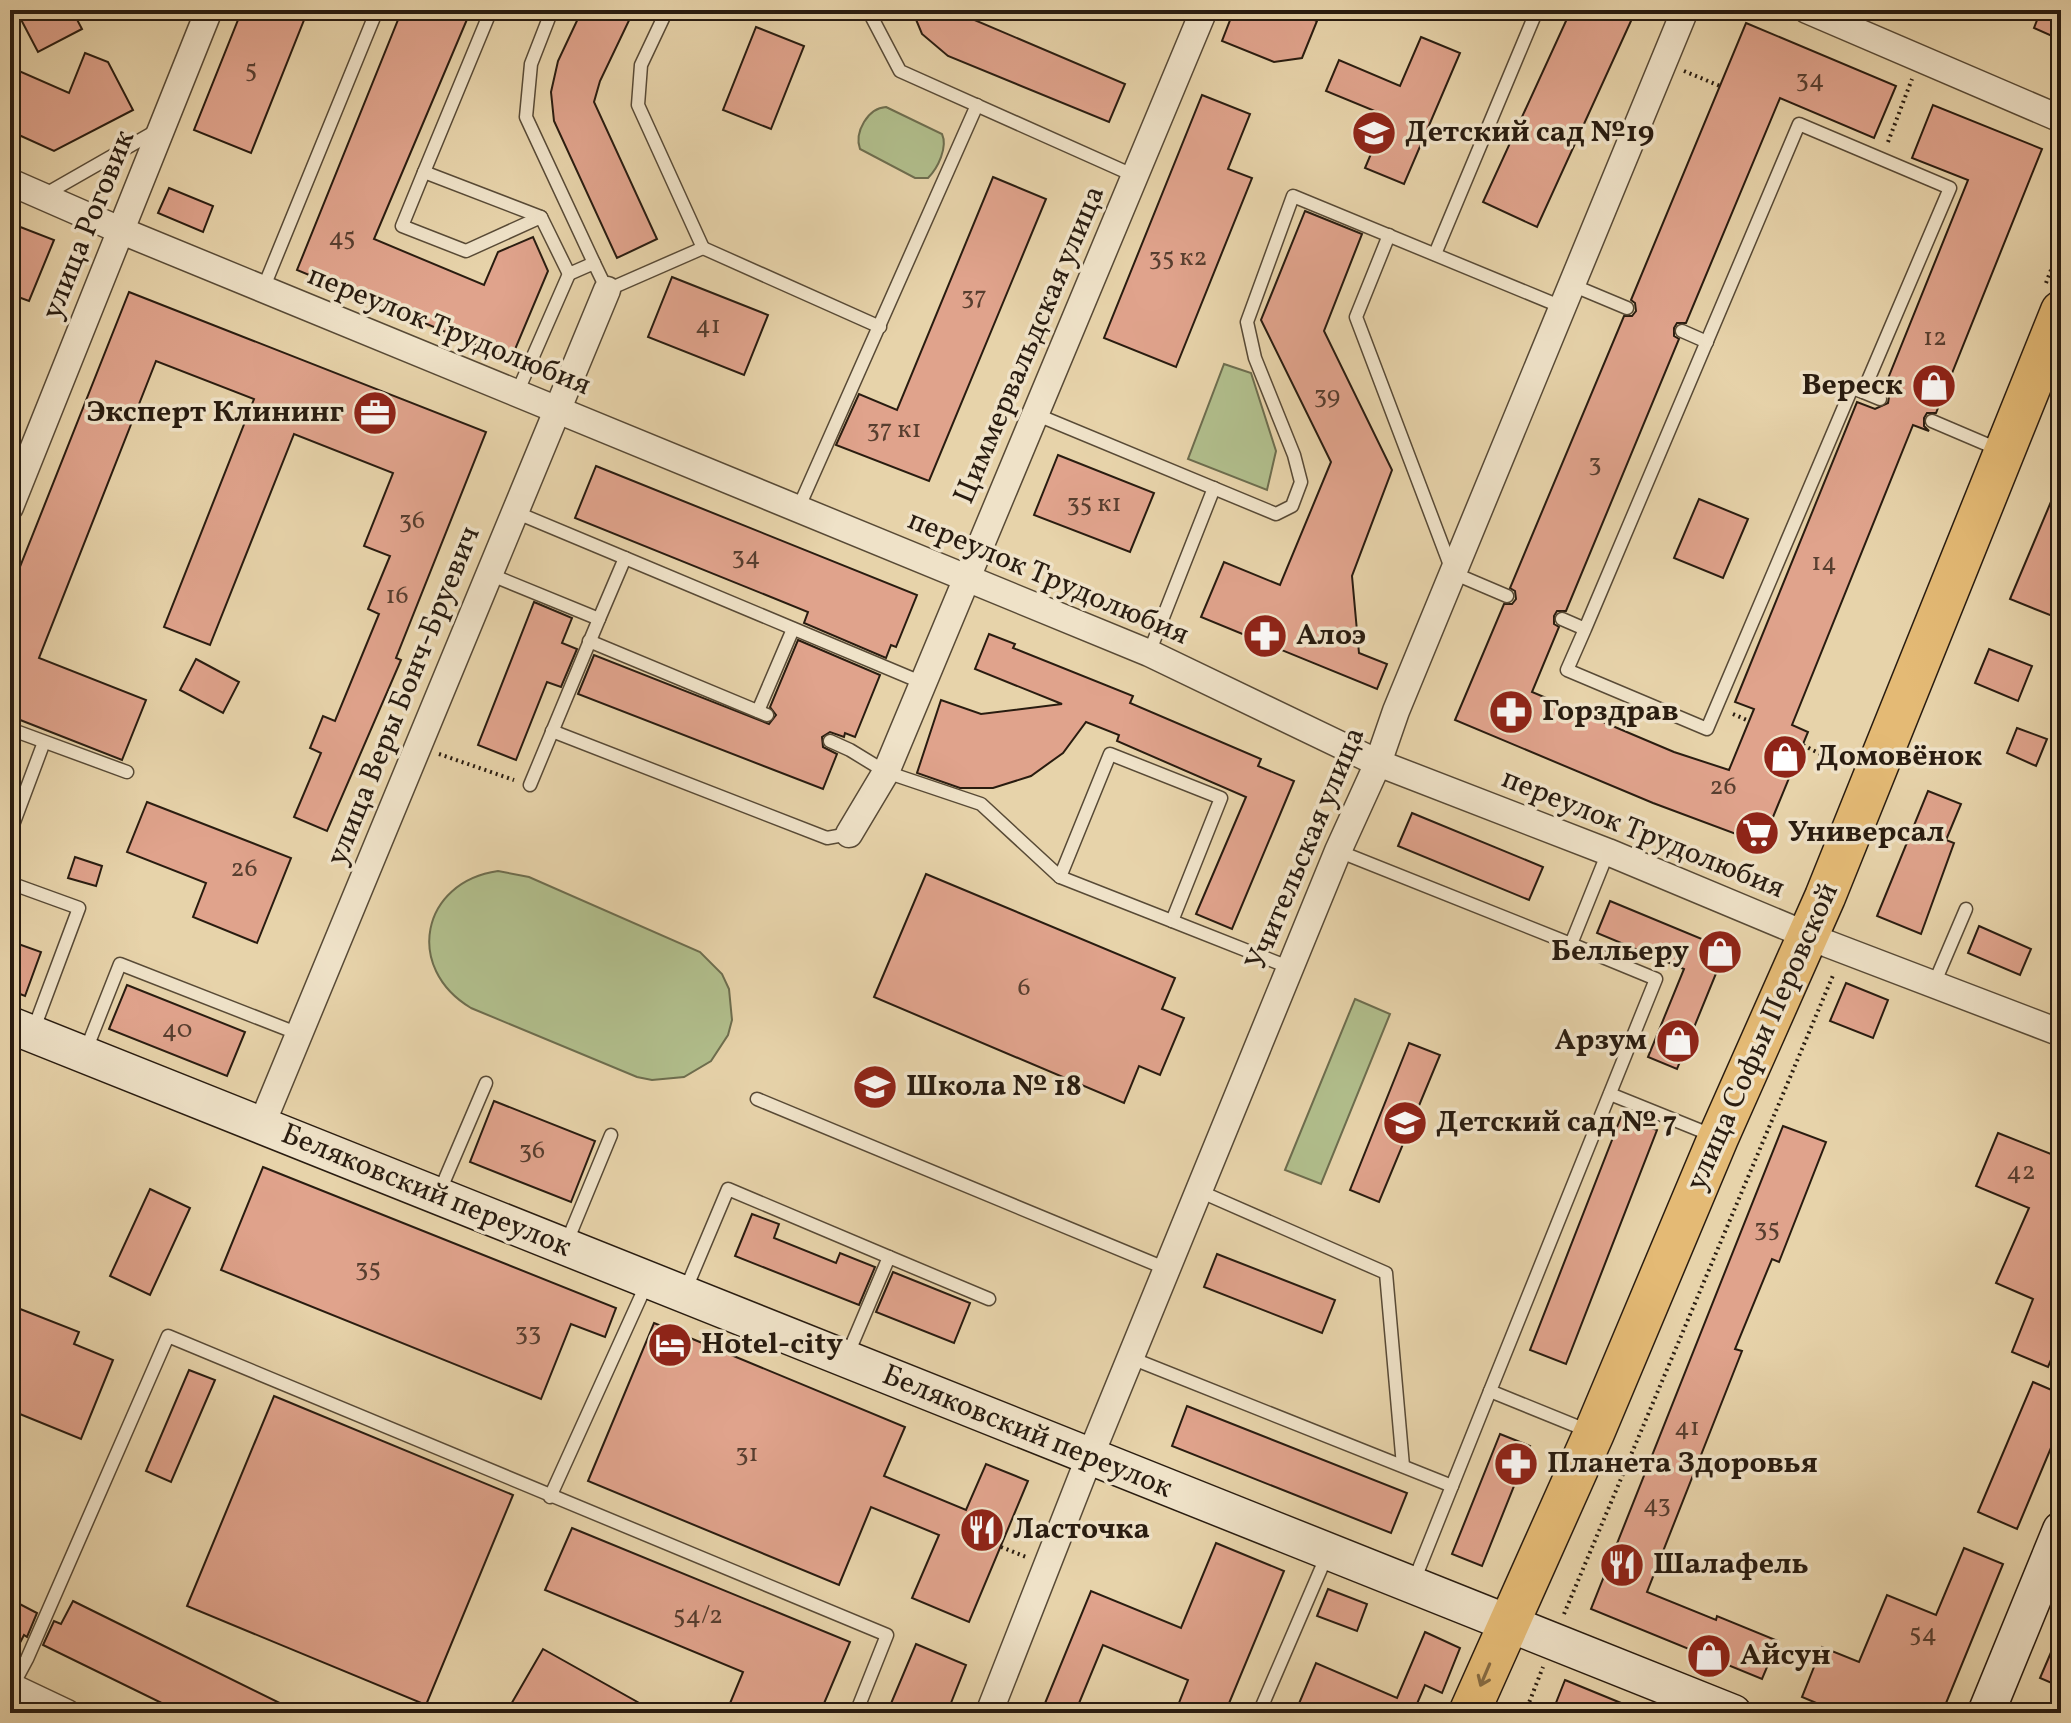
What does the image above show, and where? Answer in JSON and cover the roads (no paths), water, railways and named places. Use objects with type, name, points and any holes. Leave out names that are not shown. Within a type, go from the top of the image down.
[{"type":"main road","name":"улица Софьи Перовской","points":[[1469,1713],[1531,1633],[1594,1433],[1718,1138],[1823,950],[2005,452],[2061,311]]},
{"type":"main road","name":"улица Софьи Перовской","points":[[1498,1713],[1823,950],[2061,373]]},
{"type":"street","name":"улица Роговик","points":[[10,507],[209,10]]},
{"type":"street","name":"Циммервальдская улица","points":[[849,834],[886,772],[1204,10]]},
{"type":"street","name":"Учительская улица","points":[[989,1713],[1090,1457],[1338,851],[1378,763],[1396,711],[1685,10]]},
{"type":"street","points":[[1807,10],[2061,119]]},
{"type":"street","name":"переулок Трудолюбия","points":[[10,182],[122,231],[1149,653],[1378,763],[1608,852],[1823,950],[1934,984],[2061,1033]]},
{"type":"street","name":"улица Веры Бонч-Бруевич","points":[[261,1126],[607,290]]},
{"type":"street","name":"Беляковский переулок","points":[[21,1029],[1531,1633],[1709,1709]]},
{"type":"street","points":[[1986,1713],[2061,1530]]},
{"type":"street","points":[[11,1688],[67,1713]]},
{"type":"lane","points":[[263,289],[377,10]]},
{"type":"lane","points":[[491,10],[402,226],[466,251],[541,217]]},
{"type":"lane","points":[[552,10],[531,64],[526,117],[607,290],[703,248]]},
{"type":"lane","points":[[667,10],[641,65],[638,105],[703,248],[880,327]]},
{"type":"lane","points":[[868,10],[900,71],[1135,176]]},
{"type":"lane","points":[[1435,254],[1537,10]]},
{"type":"lane","points":[[798,509],[977,105]]},
{"type":"lane","points":[[1863,392],[1950,188],[1799,124],[1567,670],[1707,729],[1852,388],[1880,399]]},
{"type":"lane","points":[[41,196],[163,127]]},
{"type":"lane","points":[[424,172],[541,217],[569,274]]},
{"type":"lane","points":[[1035,414],[1276,514],[1292,506],[1301,482],[1294,455],[1255,358],[1247,322],[1293,196],[1435,254],[1567,296],[1627,308]]},
{"type":"lane","points":[[1389,235],[1356,317],[1453,573],[1507,596]]},
{"type":"lane","points":[[517,393],[569,274],[594,263]]},
{"type":"lane","points":[[1682,331],[1707,342]]},
{"type":"lane","points":[[1932,421],[2005,452]]},
{"type":"lane","points":[[1149,653],[1214,488]]},
{"type":"lane","points":[[515,512],[923,683]]},
{"type":"lane","points":[[530,785],[625,558]]},
{"type":"lane","points":[[489,574],[599,619]]},
{"type":"lane","points":[[1562,619],[1585,629]]},
{"type":"lane","points":[[589,641],[763,713],[793,629]]},
{"type":"lane","points":[[10,729],[127,772]]},
{"type":"lane","points":[[552,731],[827,838],[849,834]]},
{"type":"lane","points":[[830,741],[886,772],[981,804],[1060,877],[1291,968]]},
{"type":"lane","points":[[10,833],[44,742]]},
{"type":"lane","points":[[1060,877],[1110,754],[1221,798],[1172,921]]},
{"type":"lane","points":[[1338,851],[1656,979],[1412,1586]]},
{"type":"lane","points":[[1571,944],[1608,852]]},
{"type":"lane","points":[[10,883],[79,908],[21,1029]]},
{"type":"lane","points":[[1934,984],[1966,909]]},
{"type":"lane","points":[[84,1055],[120,964],[299,1034]]},
{"type":"lane","points":[[438,1196],[486,1083]]},
{"type":"lane","points":[[1610,1094],[1718,1138]]},
{"type":"lane","points":[[757,1099],[1167,1269]]},
{"type":"lane","points":[[565,1247],[611,1135]]},
{"type":"lane","points":[[684,1294],[728,1189],[989,1299]]},
{"type":"lane","points":[[1199,1191],[1386,1273],[1403,1466]]},
{"type":"lane","points":[[846,1359],[889,1257]]},
{"type":"lane","points":[[550,1497],[649,1281]]},
{"type":"lane","points":[[11,1688],[27,1659],[168,1336],[887,1635],[856,1713]]},
{"type":"lane","points":[[1131,1358],[1452,1486]]},
{"type":"lane","points":[[1490,1391],[1594,1433]]},
{"type":"lane","points":[[1259,1713],[1328,1552]]},
{"type":"place","name":"Детский сад №19","points":[[1374,133]]},
{"type":"place","name":"Вереск","points":[[1934,386]]},
{"type":"place","name":"Эксперт Клининг","points":[[375,413]]},
{"type":"place","name":"Алоэ","points":[[1265,636]]},
{"type":"place","name":"Горздрав","points":[[1511,712]]},
{"type":"place","name":"Домовёнок","points":[[1785,757]]},
{"type":"place","name":"Универсал","points":[[1757,833]]},
{"type":"place","name":"Белльеру","points":[[1720,952]]},
{"type":"place","name":"Арзум","points":[[1678,1041]]},
{"type":"place","name":"Школа № 18","points":[[875,1087]]},
{"type":"place","name":"Детский сад № 7","points":[[1405,1123]]},
{"type":"place","name":"Hotel-city","points":[[670,1345]]},
{"type":"place","name":"Планета Здоровья","points":[[1516,1464]]},
{"type":"place","name":"Ласточка","points":[[982,1530]]},
{"type":"place","name":"Шалафель","points":[[1622,1565]]},
{"type":"place","name":"Айсун","points":[[1709,1656]]}]
